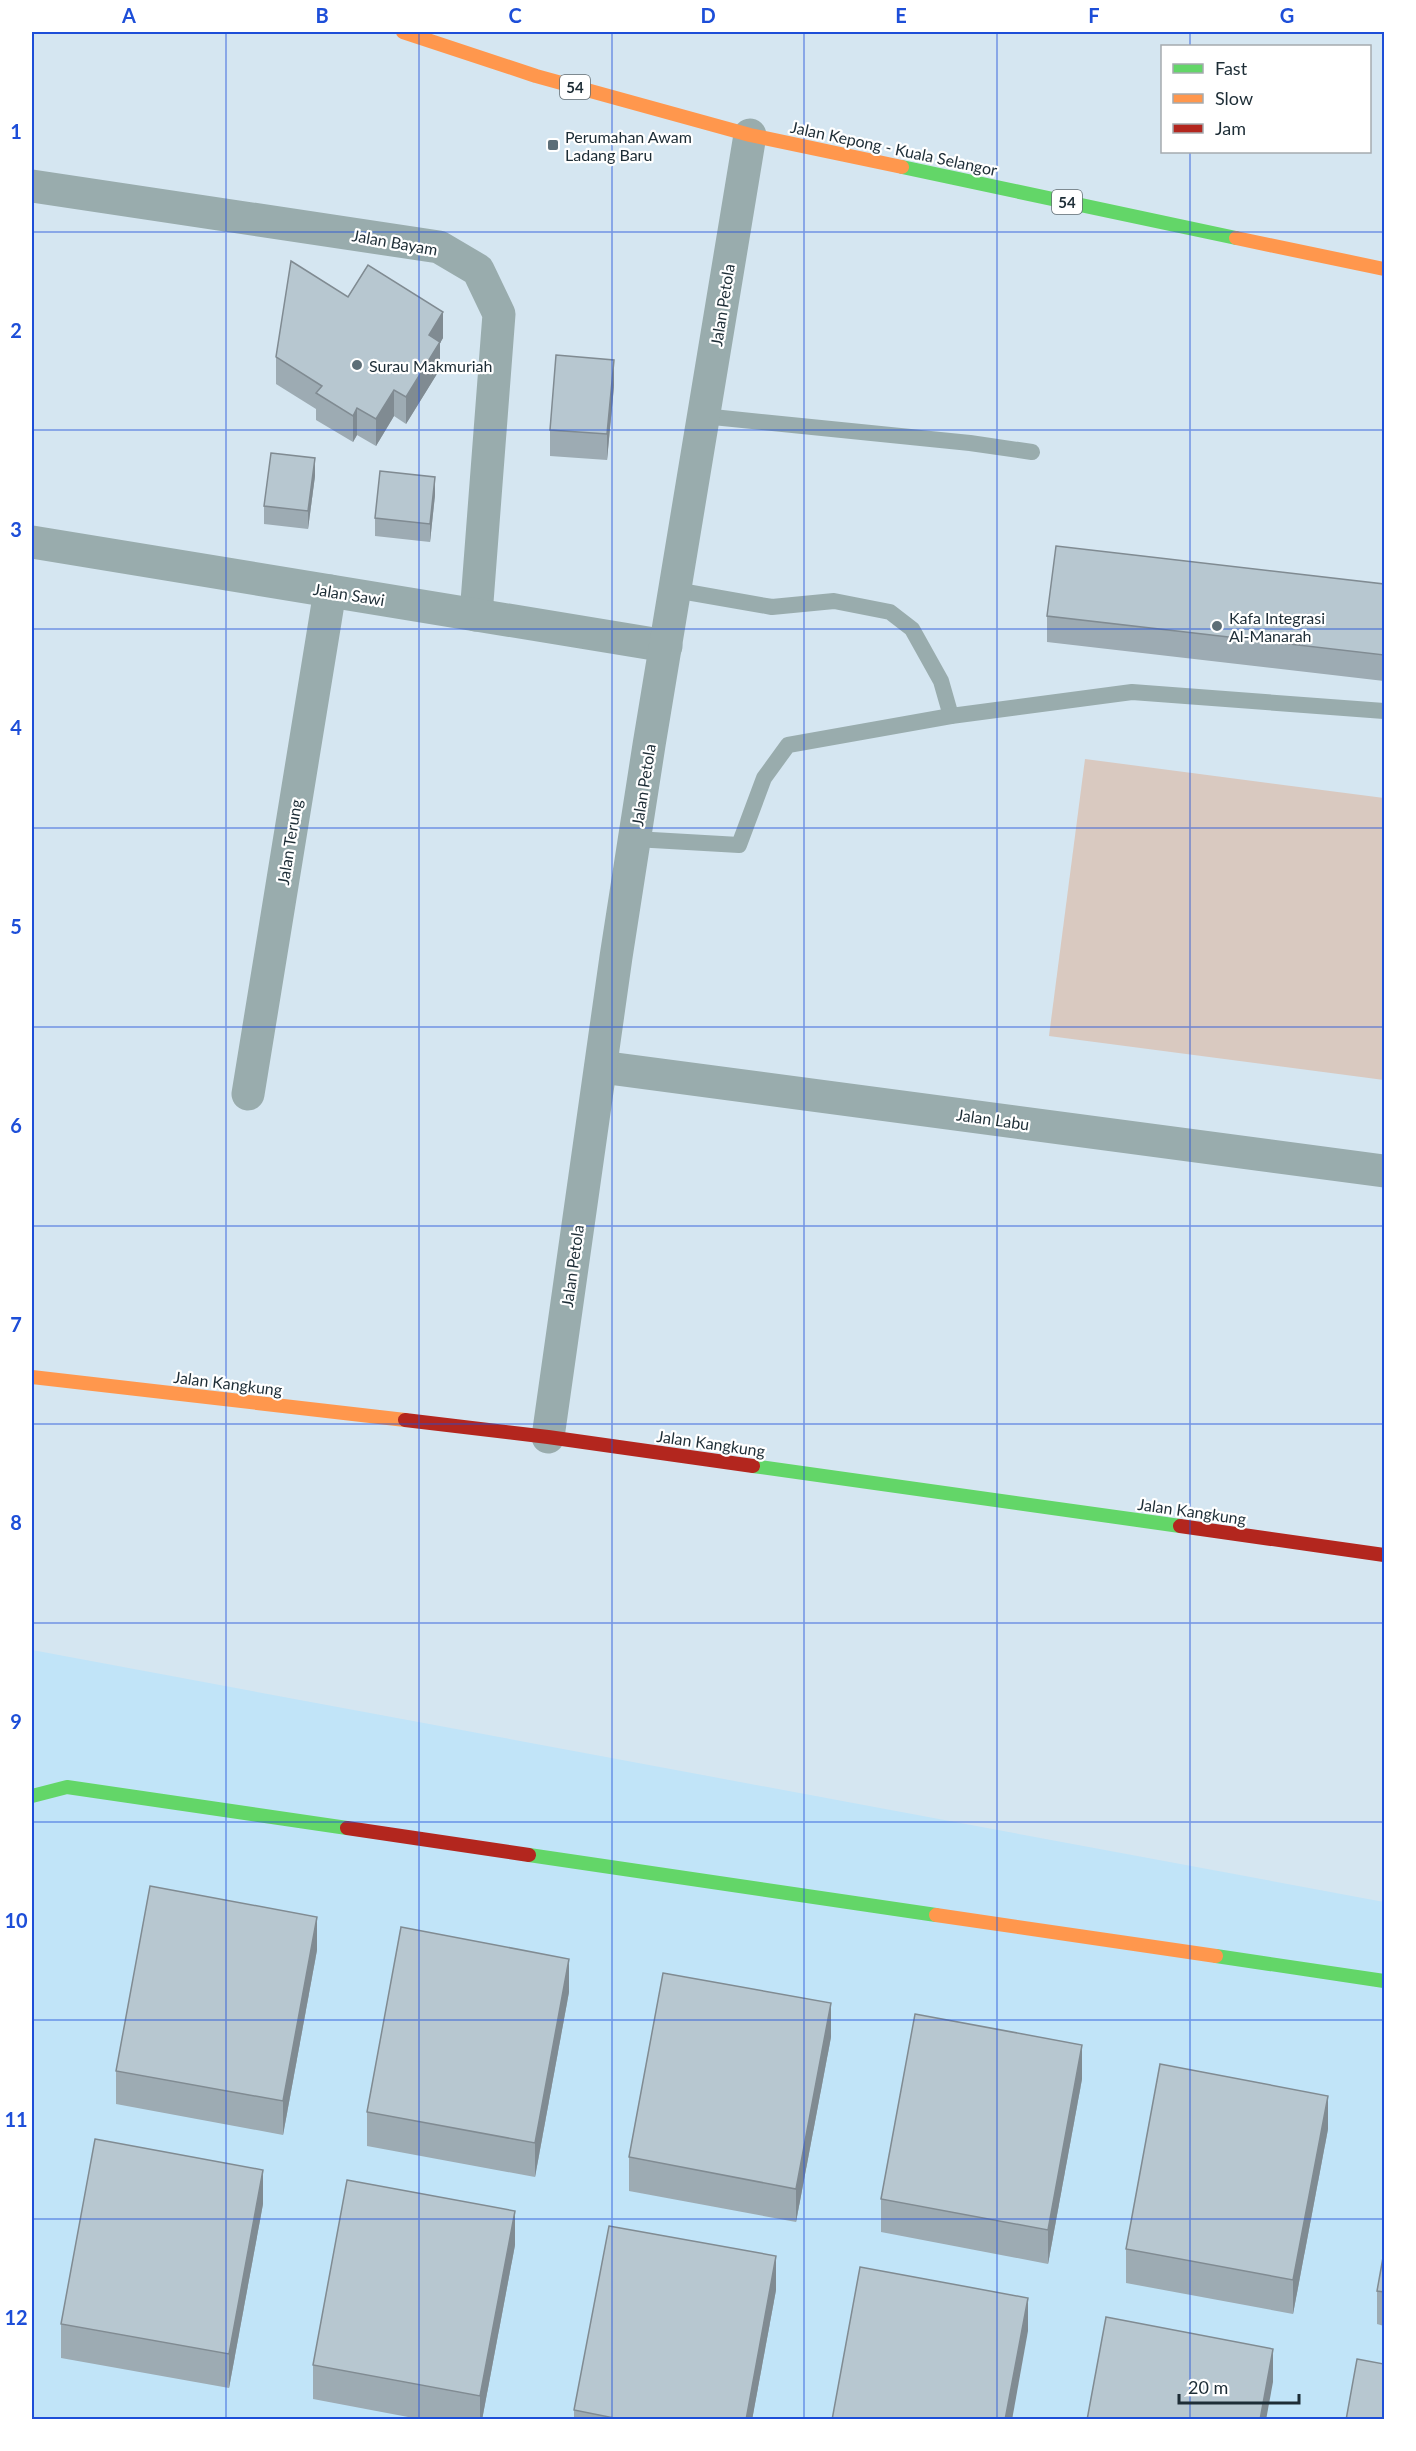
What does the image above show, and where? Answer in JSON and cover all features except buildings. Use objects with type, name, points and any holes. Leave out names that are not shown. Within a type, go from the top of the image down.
[{"type":"main road","name":"Jalan Kepong - Kuala Selangor","points":[[403,32],[536,76],[750,135],[1384,269]]},
{"type":"main road","name":"Jalan Kangkung","points":[[32,1377],[548,1437],[1384,1555]]},
{"type":"main road","points":[[32,1796],[67,1787],[1384,1982]]},
{"type":"street","name":"Jalan Petola","points":[[548,1437],[635,839],[750,135]]},
{"type":"street","name":"Jalan Bayam","points":[[32,186],[440,247],[478,270],[499,314],[476,615]]},
{"type":"street","name":"Jalan Sawi","points":[[32,542],[666,646]]},
{"type":"street","name":"Jalan Terung","points":[[248,1094],[330,591]]},
{"type":"street","name":"Jalan Labu","points":[[601,1067],[1384,1171]]},
{"type":"lane","points":[[703,416],[970,442],[1032,452]]},
{"type":"lane","points":[[675,590],[772,606],[834,602],[890,612],[912,629],[941,681],[951,716]]},
{"type":"lane","points":[[635,839],[739,845],[764,778],[788,745],[951,716],[1132,692],[1384,711]]},
{"type":"shaded area","points":[[1085,759],[1384,798],[1384,1080],[1049,1036]]},
{"type":"shaded area","points":[[32,1650],[1384,1902],[1384,2419],[32,2419]]},
{"type":"traffic: fast","points":[[902,167],[1236,238]]},
{"type":"traffic: fast","points":[[753,1466],[1180,1526]]},
{"type":"traffic: fast","points":[[32,1796],[67,1787],[347,1828]]},
{"type":"traffic: fast","points":[[529,1855],[936,1915]]},
{"type":"traffic: fast","points":[[1216,1956],[1384,1981]]},
{"type":"traffic: slow","points":[[403,32],[536,76],[750,135],[902,167]]},
{"type":"traffic: slow","points":[[1236,238],[1384,269]]},
{"type":"traffic: slow","points":[[32,1377],[405,1420]]},
{"type":"traffic: slow","points":[[936,1915],[1216,1956]]},
{"type":"traffic: jam","points":[[405,1420],[548,1437],[753,1466]]},
{"type":"traffic: jam","points":[[1180,1526],[1384,1555]]},
{"type":"traffic: jam","points":[[347,1828],[529,1855]]},
{"type":"place","name":"Perumahan Awam Ladang Baru","points":[[553,145]]},
{"type":"place","name":"Surau Makmuriah","points":[[357,365]]},
{"type":"place","name":"Kafa Integrasi Al-Manarah","points":[[1217,626]]}]
